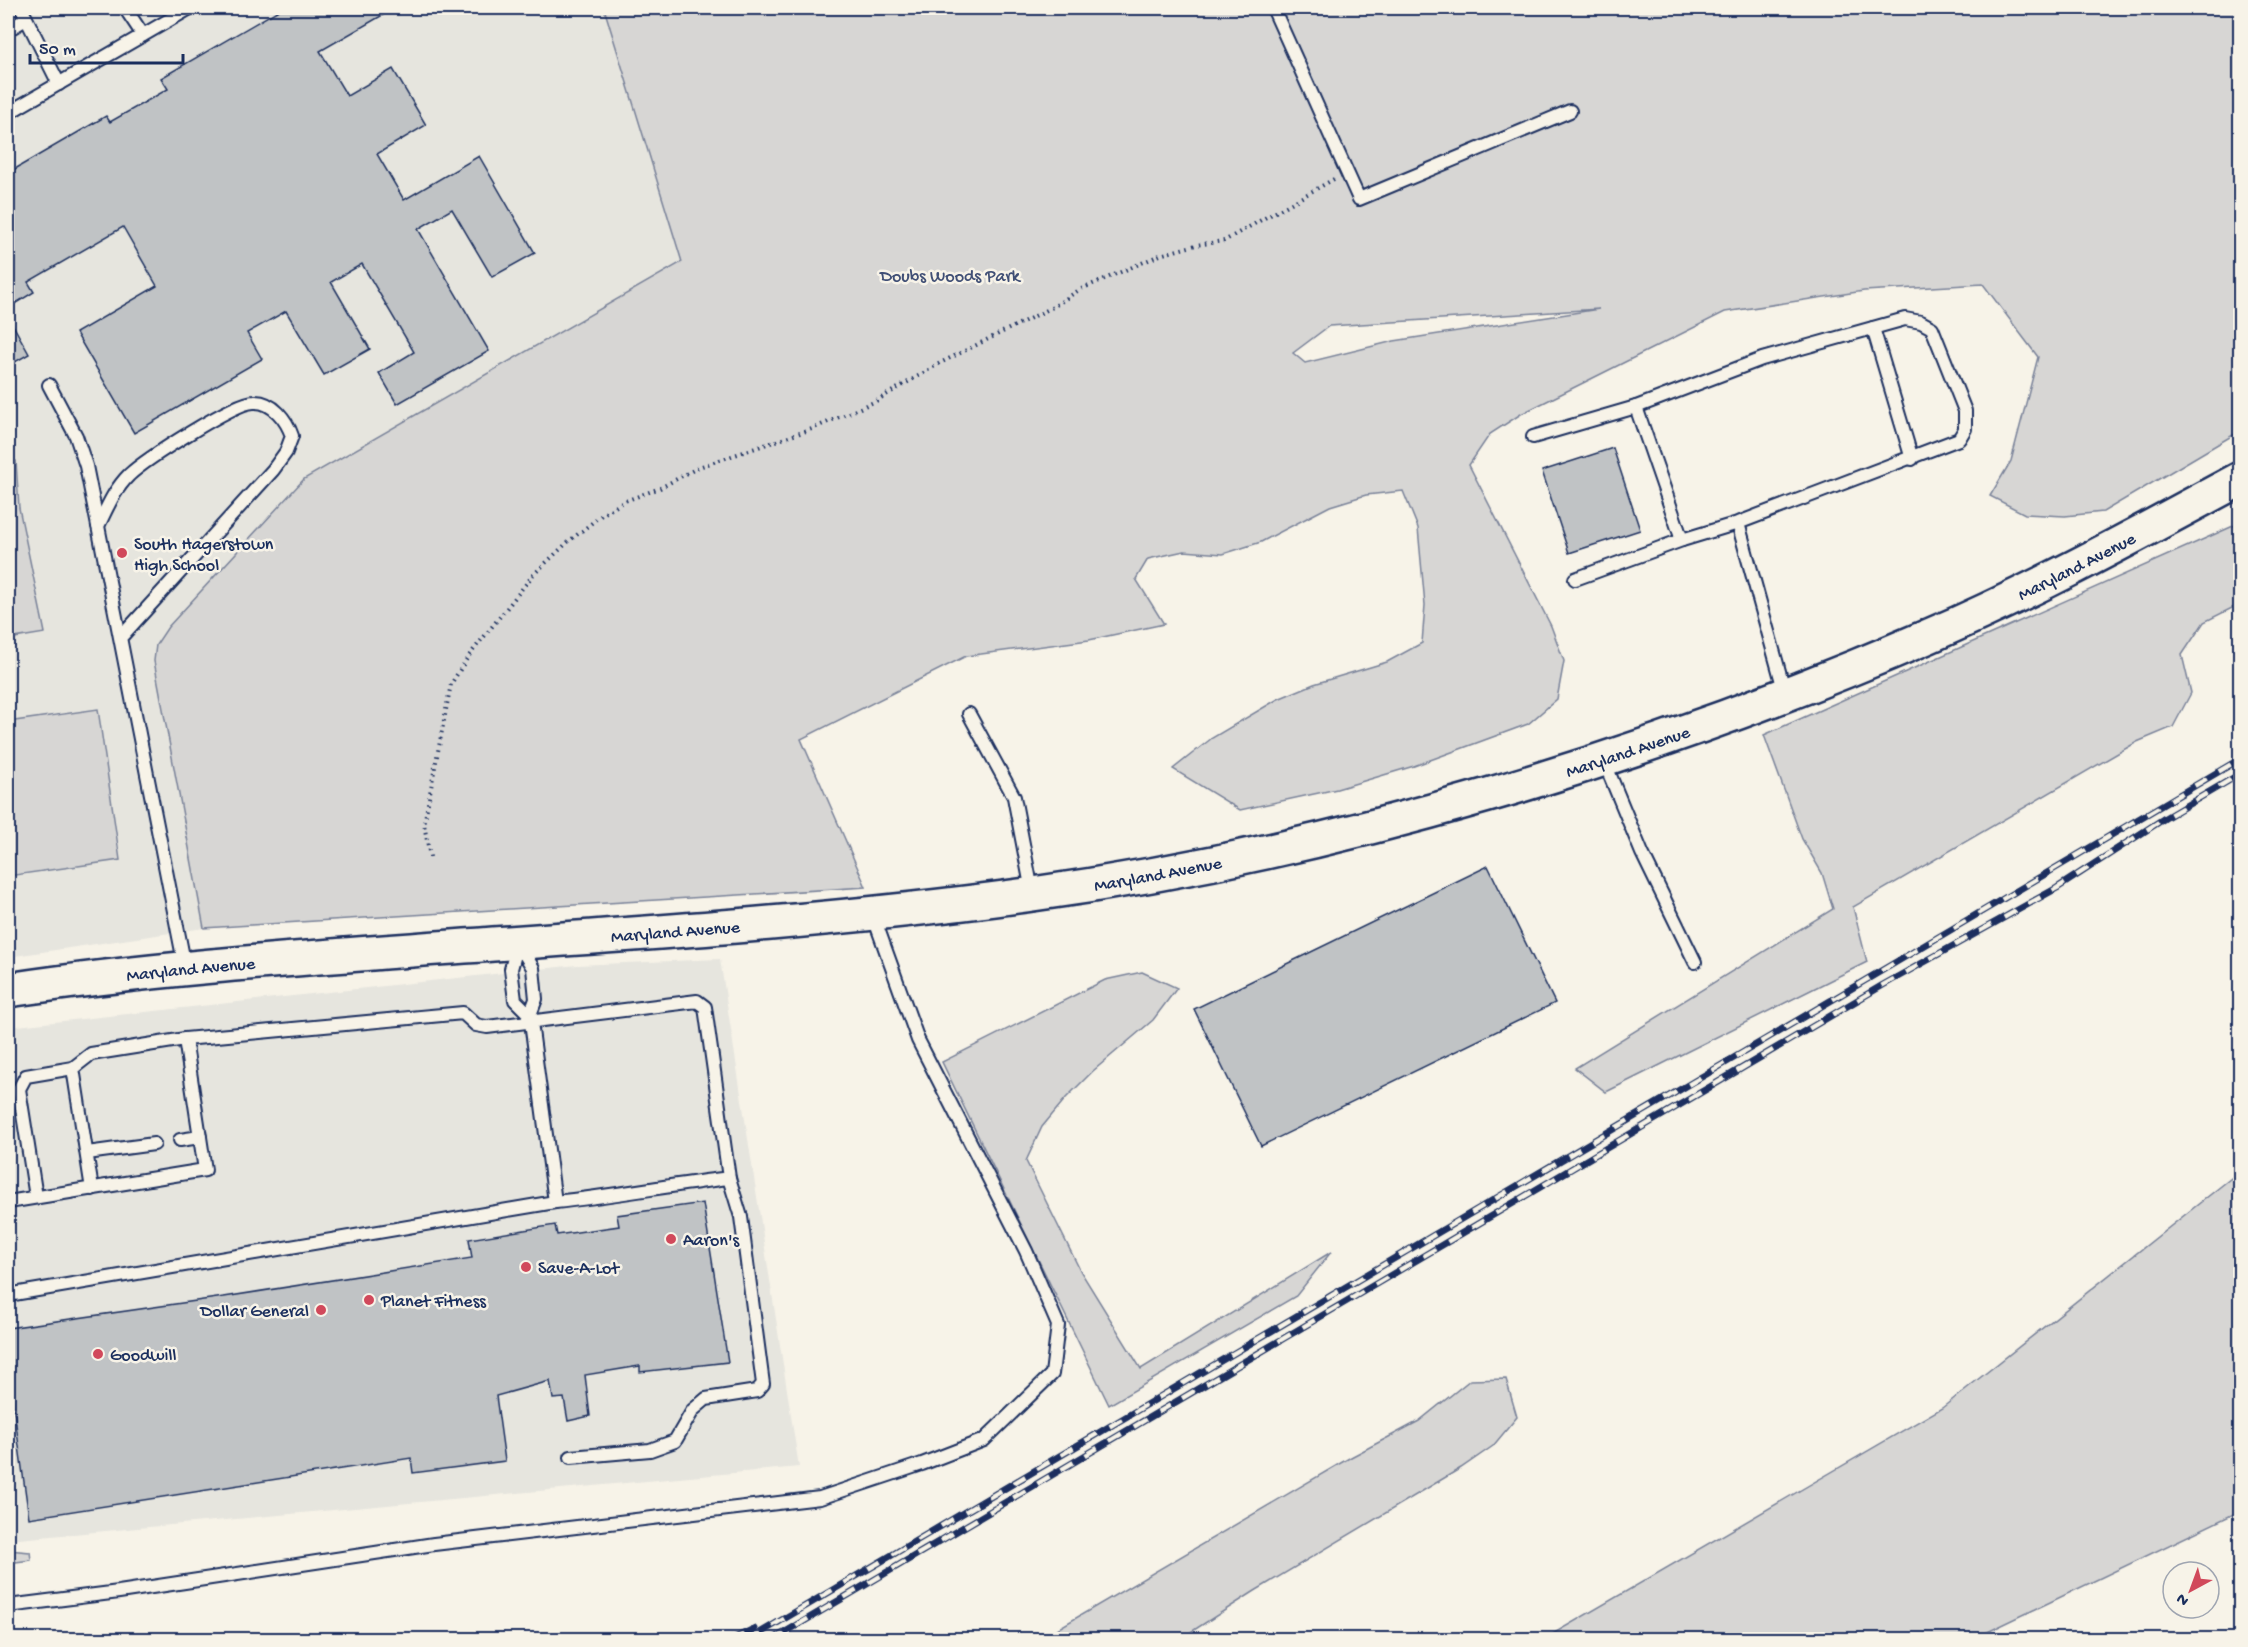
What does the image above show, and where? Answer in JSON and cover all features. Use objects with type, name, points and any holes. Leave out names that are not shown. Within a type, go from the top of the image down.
[{"type":"main road","name":"Maryland Avenue","points":[[8,990],[66,981],[186,968],[873,914],[1033,894],[1207,864],[1386,823],[1604,760],[1785,694],[1931,635],[2084,564],[2241,479]]},
{"type":"lane","points":[[125,8],[143,35]]},
{"type":"lane","points":[[8,113],[190,8]]},
{"type":"lane","points":[[1273,8],[1359,199],[1570,111]]},
{"type":"lane","points":[[8,30],[24,13],[59,84]]},
{"type":"lane","points":[[1533,437],[1636,407],[1762,359],[1905,319],[1921,322],[1932,328],[1965,411],[1965,429],[1959,439],[1912,459],[1738,523],[1682,540],[1575,579]]},
{"type":"lane","points":[[1873,328],[1912,459]]},
{"type":"lane","points":[[49,385],[76,436],[86,466],[186,968]]},
{"type":"lane","points":[[98,526],[112,497],[127,477],[144,462],[236,406],[256,401],[273,409],[287,421],[292,436],[286,452],[273,470],[121,637]]},
{"type":"lane","points":[[1636,407],[1682,540]]},
{"type":"lane","points":[[1738,523],[1785,694]]},
{"type":"lane","points":[[969,714],[1014,797],[1033,894]]},
{"type":"lane","points":[[1604,760],[1642,853],[1695,962]]},
{"type":"lane","points":[[8,1606],[119,1592],[434,1544],[820,1498],[922,1464],[984,1440],[1052,1374],[1058,1325],[1026,1251],[918,1040],[873,914]]},
{"type":"lane","points":[[518,943],[511,969],[515,1000],[531,1019]]},
{"type":"lane","points":[[518,943],[533,968],[536,999],[531,1019],[555,1202]]},
{"type":"lane","points":[[36,1197],[19,1089],[26,1076],[73,1068],[91,1054],[185,1039],[463,1013],[476,1025],[487,1028],[531,1019],[697,1001],[705,1007],[729,1178],[741,1217],[763,1384],[757,1391],[706,1399],[693,1410],[675,1441],[650,1450],[571,1457]]},
{"type":"lane","points":[[8,1202],[205,1170],[185,1039]]},
{"type":"lane","points":[[73,1068],[92,1189]]},
{"type":"lane","points":[[180,1140],[200,1137]]},
{"type":"lane","points":[[87,1153],[153,1144]]},
{"type":"lane","points":[[8,1295],[555,1202],[606,1197],[664,1186],[729,1178]]},
{"type":"path","points":[[430,857],[424,824],[451,684],[468,657],[533,575],[568,542],[603,514],[625,501],[660,488],[699,467],[812,429],[876,401],[942,362],[1053,308],[1079,290],[1160,255],[1196,245],[1224,241],[1322,184],[1348,172]]},
{"type":"shaded area","name":"South Hagerstown High School","points":[[8,8],[604,8],[682,262],[304,479],[154,661],[204,928],[8,957]]},
{"type":"shaded area","points":[[720,959],[799,1467],[8,1540],[8,1027],[577,965]]},
{"type":"green space","name":"Doubs Woods Park","points":[[604,8],[2240,8],[2240,431],[2103,512],[2065,516],[2025,514],[1990,496],[2011,461],[2038,357],[1983,284],[1864,291],[1725,312],[1521,414],[1490,434],[1469,465],[1551,626],[1564,661],[1557,699],[1528,724],[1414,766],[1337,789],[1240,810],[1173,769],[1212,738],[1278,699],[1314,684],[1387,662],[1422,643],[1425,605],[1418,528],[1403,491],[1366,495],[1330,506],[1261,542],[1223,554],[1184,551],[1148,559],[1136,579],[1164,624],[1089,640],[966,656],[801,739],[866,887],[204,928],[154,661],[156,645],[168,627],[304,479],[682,262]],"holes":[[[1599,309],[1394,341],[1305,363],[1293,353],[1329,326]]]},
{"type":"green space","points":[[8,461],[16,461],[19,508],[45,633],[8,639]]},
{"type":"green space","points":[[2240,523],[2240,604],[2204,622],[2182,655],[2191,693],[2173,727],[2137,742],[1853,907],[1867,962],[1606,1092],[1575,1068],[1833,909],[1822,873],[1802,839],[1764,735]]},
{"type":"green space","points":[[98,709],[120,860],[8,876],[8,722]]},
{"type":"green space","points":[[1142,972],[1177,988],[1153,1020],[1093,1071],[1066,1098],[1042,1127],[1026,1161],[1081,1272],[1141,1369],[1331,1252],[1296,1296],[1109,1405],[942,1062],[1105,980]]},
{"type":"green space","points":[[2240,1171],[2240,1511],[1973,1639],[1544,1639],[1942,1408]]},
{"type":"green space","points":[[1506,1379],[1517,1417],[1493,1446],[1461,1468],[1255,1591],[1180,1639],[1040,1639],[1351,1457],[1419,1421],[1470,1380]]},
{"type":"green space","points":[[8,1550],[30,1552],[31,1560],[8,1563]]},
{"type":"building","points":[[282,8],[395,8],[320,51],[347,96],[393,69],[426,125],[377,154],[404,200],[479,156],[535,253],[492,277],[452,209],[418,229],[489,351],[397,404],[379,373],[414,352],[362,264],[331,282],[370,349],[324,375],[286,311],[247,333],[262,359],[134,433],[76,333],[157,286],[123,227],[28,282],[34,292],[8,308],[8,173],[106,116],[110,122],[168,89],[161,78]]},
{"type":"building","points":[[8,316],[29,354],[8,366]]},
{"type":"building","points":[[1613,448],[1640,530],[1569,553],[1542,471]]},
{"type":"building","points":[[1488,866],[1555,1003],[1261,1146],[1194,1009]]},
{"type":"building","points":[[703,1203],[728,1362],[640,1372],[640,1366],[585,1375],[590,1416],[568,1421],[564,1398],[553,1399],[550,1381],[496,1396],[505,1461],[413,1473],[411,1458],[29,1518],[8,1367],[8,1328],[472,1258],[469,1239],[555,1225],[557,1235],[619,1226],[617,1215]]},
{"type":"railway","points":[[748,1640],[2240,759]]},
{"type":"railway","points":[[772,1640],[1883,985],[2057,888],[2165,818],[2240,774]]},
{"type":"railway","points":[[731,1640],[754,1629]]},
{"type":"place","name":"South Hagerstown High School","points":[[122,553]]},
{"type":"place","name":"Aaron's","points":[[671,1239]]},
{"type":"place","name":"Save-A-Lot","points":[[526,1267]]},
{"type":"place","name":"Planet Fitness","points":[[369,1300]]},
{"type":"place","name":"Dollar General","points":[[321,1310]]},
{"type":"place","name":"Goodwill","points":[[98,1354]]}]
